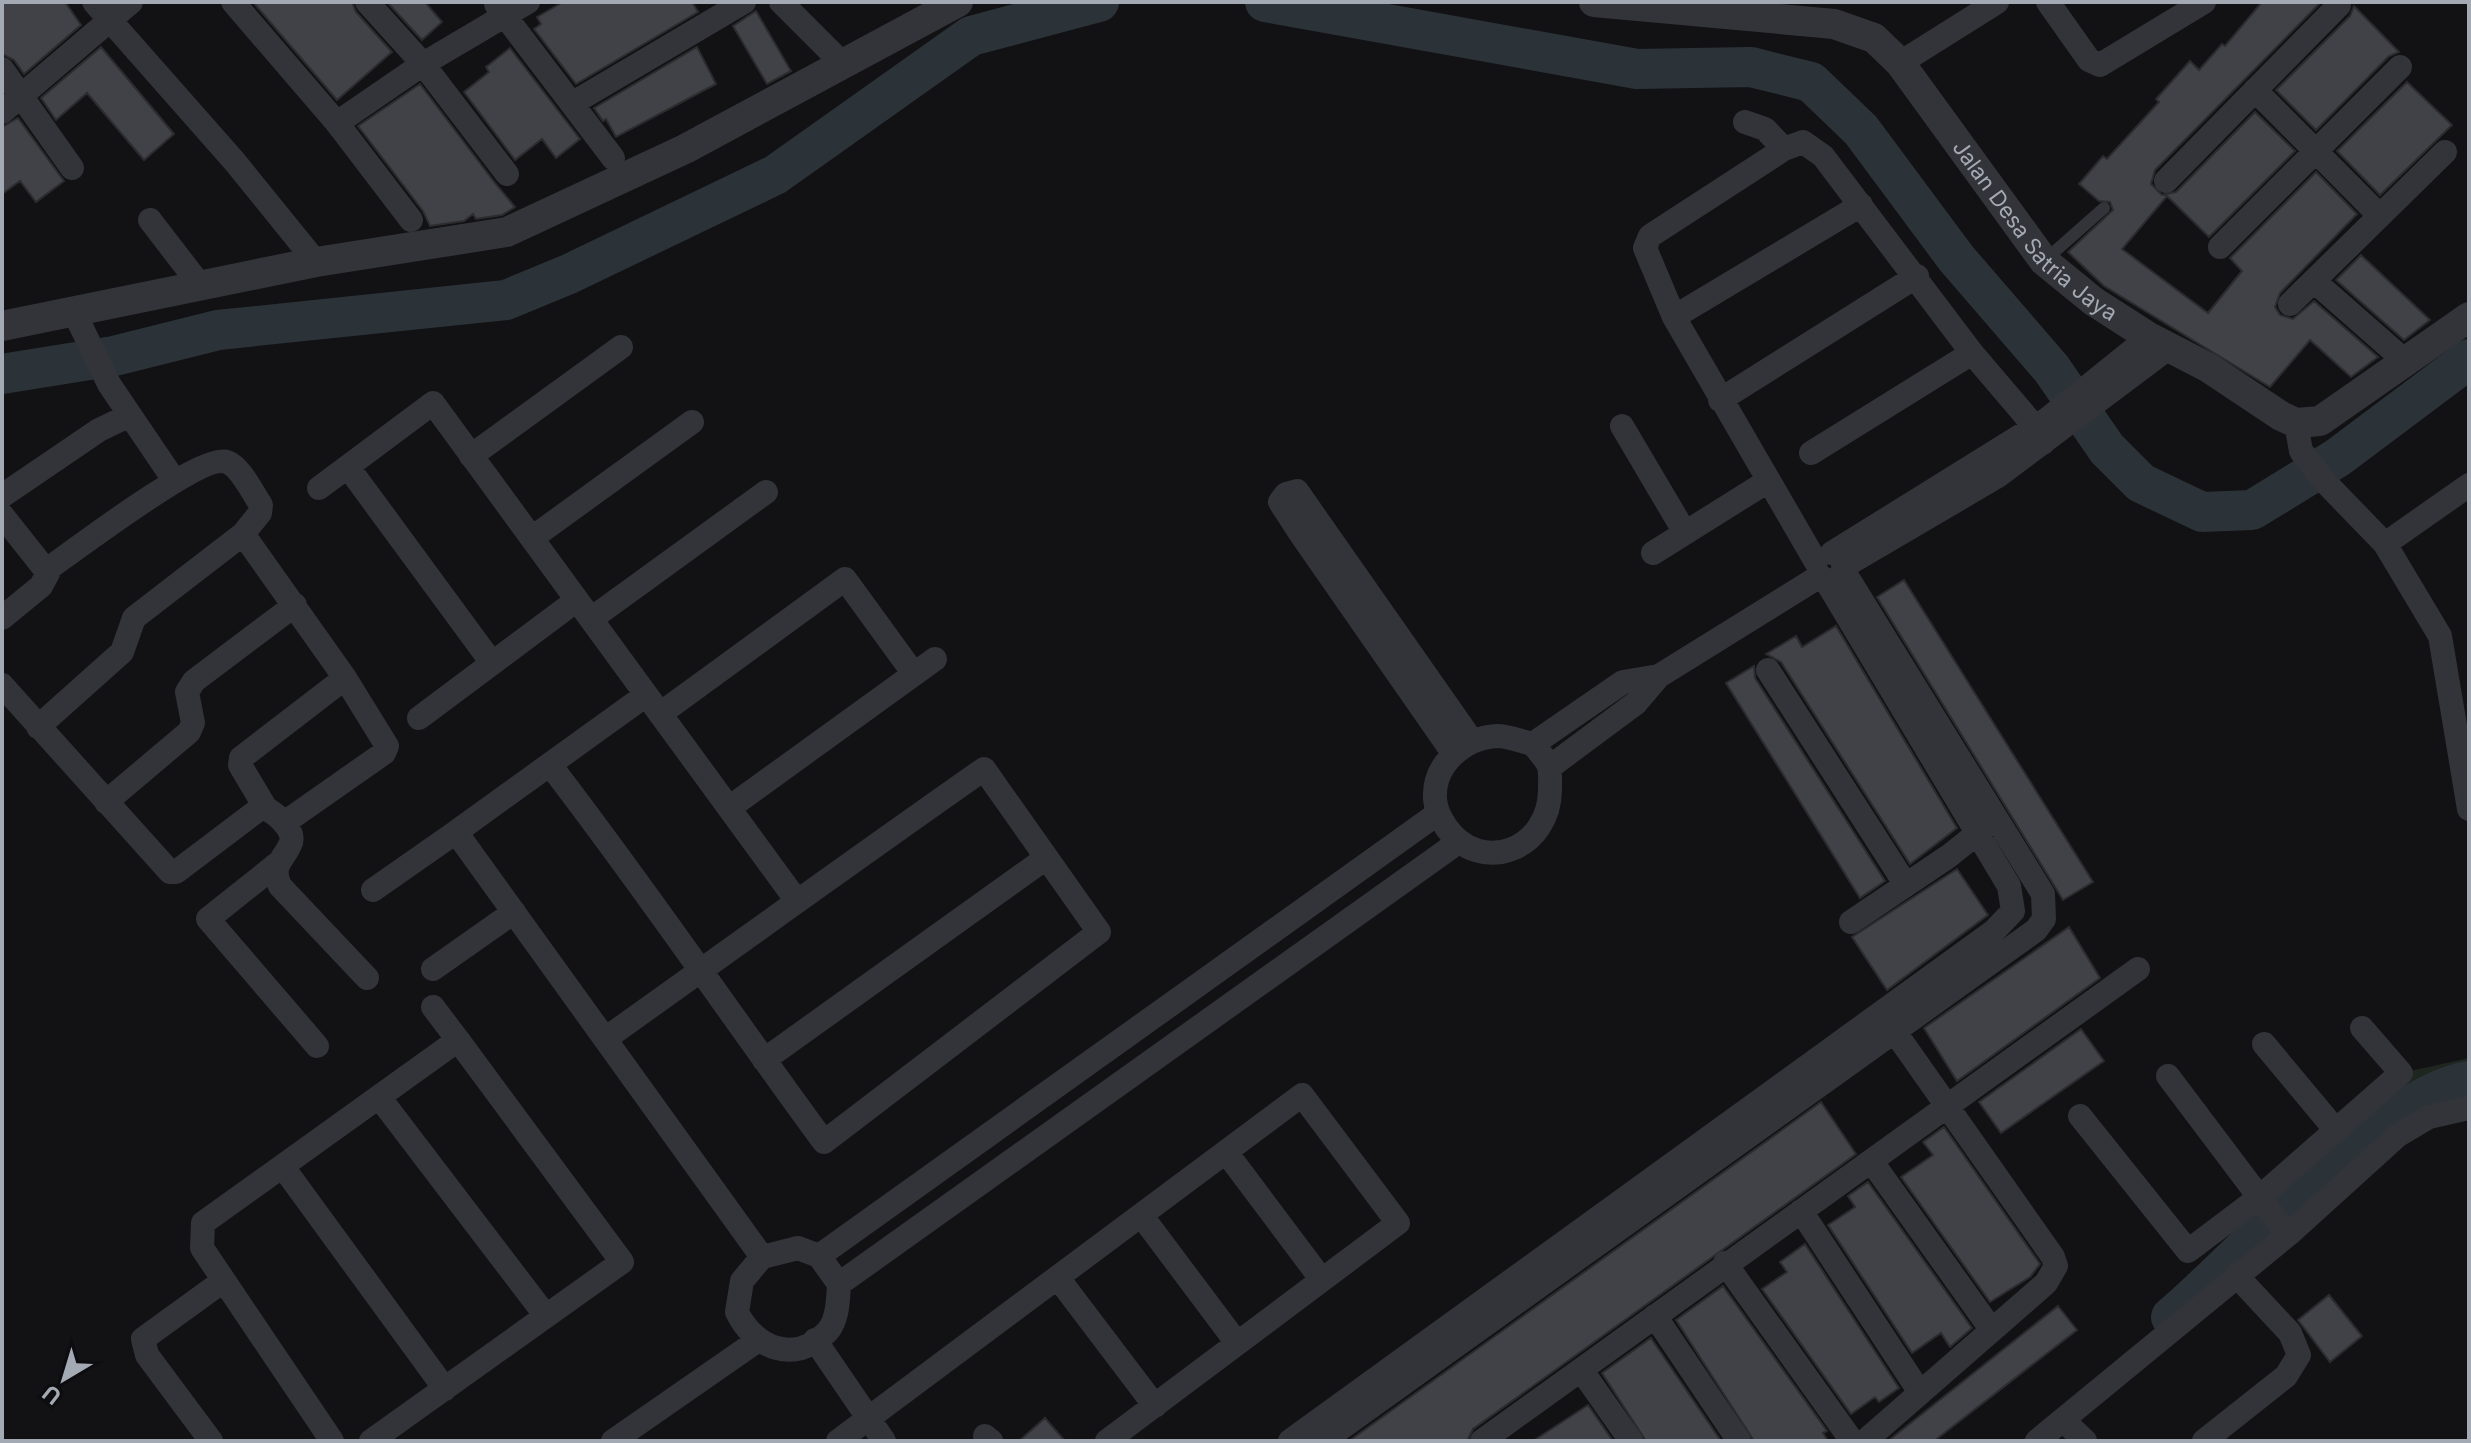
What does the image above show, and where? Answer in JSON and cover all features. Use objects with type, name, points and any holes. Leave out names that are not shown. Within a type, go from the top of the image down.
[{"type":"street","points":[[12,105],[102,10],[131,2]]},
{"type":"street","points":[[233,2],[337,123],[411,220]]},
{"type":"street","points":[[367,2],[423,64],[507,174]]},
{"type":"street","points":[[337,123],[499,8],[528,2]]},
{"type":"street","points":[[573,103],[744,2]]},
{"type":"street","points":[[781,2],[843,64]]},
{"type":"street","points":[[2,326],[316,262],[507,232],[685,149],[958,2]]},
{"type":"street","name":"Jalan Desa Satria Jaya","points":[[1594,2],[1834,24],[1874,38],[1900,63],[2044,261],[2084,295],[2160,342],[2299,437]]},
{"type":"street","points":[[1900,63],[1997,2]]},
{"type":"street","points":[[2048,2],[2089,60],[2100,65],[2204,2]]},
{"type":"street","points":[[2166,181],[2339,5]]},
{"type":"street","points":[[499,8],[613,158]]},
{"type":"street","points":[[102,10],[316,262]]},
{"type":"street","points":[[2220,247],[2400,67]]},
{"type":"street","points":[[2,69],[12,105],[72,168]]},
{"type":"street","points":[[2255,90],[2379,215]]},
{"type":"street","points":[[1745,122],[1765,129],[1784,149]]},
{"type":"street","points":[[1290,1441],[1896,1032],[2036,930],[2046,912],[2043,894],[1987,825],[1830,568],[1768,481],[1674,317],[1645,248],[1646,240],[1784,149],[1800,141],[1811,144],[1917,276],[1972,353],[2046,430]]},
{"type":"street","points":[[2290,304],[2445,152]]},
{"type":"street","points":[[1674,317],[1861,205]]},
{"type":"street","points":[[150,220],[200,285]]},
{"type":"street","points":[[1720,400],[1917,276]]},
{"type":"street","points":[[2314,281],[2405,361]]},
{"type":"street","points":[[74,312],[109,384],[174,480]]},
{"type":"street","points":[[2469,317],[2299,437],[2326,483],[2385,544],[2440,636],[2469,809]]},
{"type":"street","points":[[1550,767],[1636,703],[1659,676],[2046,430],[2160,342]]},
{"type":"street","points":[[471,456],[621,347]]},
{"type":"street","points":[[1811,453],[1972,353]]},
{"type":"street","points":[[319,488],[433,403],[797,901]]},
{"type":"street","points":[[2,496],[106,426],[130,415]]},
{"type":"street","points":[[532,538],[692,422]]},
{"type":"street","points":[[1622,426],[1684,531]]},
{"type":"street","points":[[2,618],[41,586],[48,569],[174,480],[219,461],[233,465],[261,505],[260,513],[243,534],[134,618],[122,652],[38,727]]},
{"type":"street","points":[[348,467],[492,663]]},
{"type":"street","points":[[1653,553],[1768,481]]},
{"type":"street","points":[[2385,544],[2469,485]]},
{"type":"street","points":[[1297,491],[1462,747],[1302,536],[1280,502],[1286,494],[1297,491]]},
{"type":"street","points":[[419,718],[492,663],[584,609],[766,492]]},
{"type":"street","points":[[2,515],[48,569]]},
{"type":"street","points":[[2,685],[173,873],[386,749],[386,741],[345,678],[243,534]]},
{"type":"street","points":[[373,890],[550,765],[653,705],[845,579],[914,674]]},
{"type":"street","points":[[106,802],[189,732],[193,723],[187,692],[194,681],[295,605]]},
{"type":"street","points":[[729,808],[935,659]]},
{"type":"street","points":[[1768,670],[1906,885]]},
{"type":"street","points":[[1533,744],[1623,682],[1659,676]]},
{"type":"street","points":[[317,1046],[208,919],[277,864],[291,844],[291,837],[240,765],[241,758],[345,678]]},
{"type":"street","points":[[1500,736],[1533,744],[1550,767],[1550,803],[1539,830],[1520,848],[1493,854],[1457,843],[1437,814],[1435,796],[1439,776],[1462,747],[1500,736]]},
{"type":"street","points":[[550,765],[702,970],[824,1142],[1099,932],[984,769],[797,901],[702,970],[605,1039]]},
{"type":"street","points":[[819,1256],[1437,814]]},
{"type":"street","points":[[1851,922],[1987,825]]},
{"type":"street","points":[[1987,825],[2015,903]]},
{"type":"street","points":[[456,832],[762,1257]]},
{"type":"street","points":[[839,1284],[1457,843]]},
{"type":"street","points":[[764,1060],[1046,858]]},
{"type":"street","points":[[277,864],[275,874],[280,886],[367,978]]},
{"type":"street","points":[[1323,1441],[1614,1221],[1880,1013],[2002,926],[2015,903],[2043,894]]},
{"type":"street","points":[[433,969],[514,912]]},
{"type":"street","points":[[1482,1441],[1514,1432],[1582,1371],[1725,1263],[1872,1162],[1946,1105],[2138,969]]},
{"type":"street","points":[[371,1441],[622,1262],[433,1007]]},
{"type":"street","points":[[1865,1441],[2046,1283],[2055,1271],[2055,1262],[1880,1013]]},
{"type":"street","points":[[2080,1116],[2188,1251],[2261,1196],[2334,1128],[2401,1073],[2362,1028]]},
{"type":"street","points":[[332,1441],[202,1248],[203,1223],[458,1040]]},
{"type":"street","points":[[2264,1044],[2334,1128]]},
{"type":"street","points":[[2168,1076],[2286,1229]]},
{"type":"street","points":[[838,1441],[1302,1095],[1398,1223],[1107,1441]]},
{"type":"street","points":[[379,1097],[546,1316]]},
{"type":"street","points":[[2037,1441],[2397,1136],[2429,1117],[2469,1108]]},
{"type":"street","points":[[1226,1152],[1322,1280]]},
{"type":"street","points":[[1872,1162],[1991,1329]]},
{"type":"street","points":[[283,1167],[445,1389]]},
{"type":"street","points":[[1801,1211],[1919,1391]]},
{"type":"street","points":[[1141,1215],[1237,1343]]},
{"type":"street","points":[[798,1248],[819,1256],[839,1284],[837,1310],[828,1331],[805,1348],[773,1350],[757,1341],[737,1312],[742,1281],[762,1257],[798,1248]]},
{"type":"street","points":[[1725,1263],[1852,1441]]},
{"type":"street","points":[[2204,1441],[2286,1376],[2299,1355],[2290,1333],[2236,1275]]},
{"type":"street","points":[[1058,1278],[1155,1406]]},
{"type":"street","points":[[211,1441],[147,1355],[143,1339],[223,1281]]},
{"type":"street","points":[[1655,1316],[1739,1441]]},
{"type":"street","points":[[815,1340],[884,1441]]},
{"type":"street","points":[[613,1441],[757,1341]]},
{"type":"street","points":[[1582,1371],[1631,1441]]},
{"type":"street","points":[[2063,1420],[2085,1441]]},
{"type":"lane","points":[[2044,261],[2104,208]]},
{"type":"shaded area","points":[[2469,1058],[2469,1108],[2429,1117],[2037,1441],[2021,1441],[2205,1289],[2276,1218],[2261,1196],[2401,1073]]},
{"type":"building","points":[[2,2],[65,2],[81,25],[24,74],[14,60],[2,54]]},
{"type":"building","points":[[253,2],[352,2],[356,12],[392,52],[337,100]]},
{"type":"building","points":[[387,2],[425,2],[442,22],[422,40]]},
{"type":"building","points":[[563,2],[692,2],[698,12],[576,84],[534,29],[541,24],[537,17]]},
{"type":"building","points":[[2262,2],[2321,2],[2155,170],[2151,184],[2162,195],[2176,192],[2255,112],[2295,151],[2209,237],[2167,196],[2122,249],[2208,313],[2242,271],[2230,258],[2316,172],[2357,214],[2280,293],[2275,307],[2280,315],[2293,319],[2314,301],[2378,357],[2351,377],[2310,340],[2270,387],[2104,286],[2068,252],[2113,210],[2110,202],[2099,201],[2079,184],[2103,156],[2107,159],[2159,102],[2156,99],[2190,61],[2199,70],[2222,44],[2225,46]]},
{"type":"building","points":[[2354,6],[2399,52],[2389,56],[2316,130],[2276,90],[2350,16]]},
{"type":"building","points":[[756,11],[791,71],[767,84],[733,26]]},
{"type":"building","points":[[101,47],[174,134],[144,160],[87,93],[56,120],[41,98]]},
{"type":"building","points":[[697,47],[716,84],[616,137],[606,119],[603,121],[594,108]]},
{"type":"building","points":[[510,48],[580,139],[556,158],[542,139],[515,160],[464,92],[489,72],[486,67]]},
{"type":"building","points":[[2407,82],[2452,125],[2380,195],[2337,151]]},
{"type":"building","points":[[420,84],[515,207],[502,215],[476,219],[473,214],[464,221],[430,226],[423,211],[358,126]]},
{"type":"building","points":[[18,118],[64,181],[36,202],[20,181],[2,194],[2,127]]},
{"type":"building","points":[[2361,255],[2430,320],[2404,340],[2336,280]]},
{"type":"building","points":[[1904,580],[2093,882],[2063,900],[1877,597]]},
{"type":"building","points":[[1836,626],[1957,828],[1910,864],[1781,662],[1766,654],[1796,636],[1802,647]]},
{"type":"building","points":[[1754,666],[1755,678],[1885,881],[1860,898],[1726,683]]},
{"type":"building","points":[[1957,869],[1988,915],[1887,990],[1852,937]]},
{"type":"building","points":[[2069,927],[2100,978],[1957,1081],[1924,1028]]},
{"type":"building","points":[[2081,1029],[2104,1061],[2001,1133],[1979,1102]]},
{"type":"building","points":[[1821,1102],[1856,1154],[1473,1429],[1467,1441],[1349,1441]]},
{"type":"building","points":[[1944,1127],[2040,1264],[2030,1277],[1990,1302],[1901,1177],[1933,1155],[1923,1142]]},
{"type":"building","points":[[1868,1182],[1972,1328],[1950,1347],[1941,1333],[1912,1353],[1828,1225],[1855,1207],[1848,1196]]},
{"type":"building","points":[[1805,1244],[1899,1388],[1879,1402],[1875,1397],[1851,1414],[1762,1289],[1787,1272],[1780,1262]]},
{"type":"building","points":[[1723,1286],[1827,1431],[1823,1433],[1828,1441],[1754,1441],[1676,1320]]},
{"type":"building","points":[[2329,1295],[2362,1336],[2330,1362],[2298,1320]]},
{"type":"building","points":[[2058,1306],[2077,1330],[1934,1441],[1888,1441]]},
{"type":"building","points":[[1651,1338],[1721,1441],[1646,1441],[1602,1373]]},
{"type":"building","points":[[1588,1405],[1613,1441],[1533,1441]]},
{"type":"building","points":[[1045,1418],[1065,1441],[1019,1441]]},
{"type":"waterway","points":[[2,374],[114,356],[218,330],[506,300],[569,274],[775,175],[971,36],[1099,2]]},
{"type":"waterway","points":[[1265,2],[1637,69],[1751,67],[1811,82],[1861,130],[1956,258],[2051,368],[2107,449],[2141,483],[2202,512],[2252,510],[2337,458],[2469,359]]},
{"type":"waterway","points":[[2171,1317],[2355,1146],[2396,1115],[2434,1092],[2469,1081]]}]
